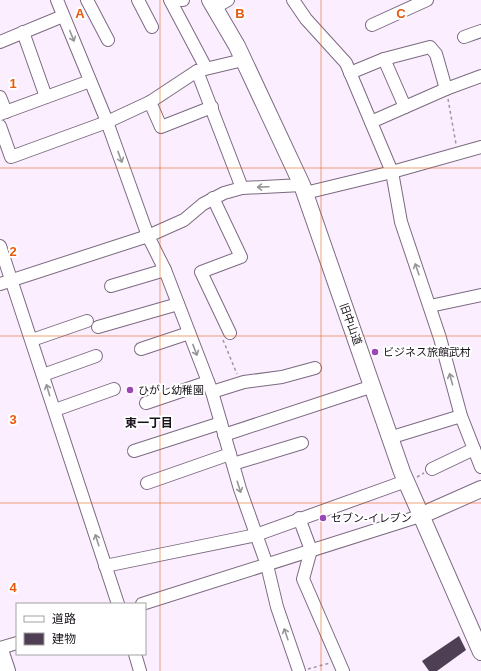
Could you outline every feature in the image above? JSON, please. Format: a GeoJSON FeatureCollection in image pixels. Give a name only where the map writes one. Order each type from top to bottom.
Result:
{"type":"FeatureCollection","features":[{"type":"Feature","properties":{"kind":"highway"},"geometry":{"type":"LineString","coordinates":[[0,653],[6,671]]}},
{"type":"Feature","properties":{"kind":"main road","name":"旧中山道"},"geometry":{"type":"LineString","coordinates":[[212,4],[243,60],[303,189],[389,438],[420,516],[481,652]]}},
{"type":"Feature","properties":{"kind":"main road"},"geometry":{"type":"LineString","coordinates":[[420,516],[481,488]]}},
{"type":"Feature","properties":{"kind":"street"},"geometry":{"type":"LineString","coordinates":[[57,0],[107,122],[148,236],[165,270],[210,387],[231,459],[266,565],[277,607],[304,670]]}},
{"type":"Feature","properties":{"kind":"street"},"geometry":{"type":"LineString","coordinates":[[87,0],[108,40]]}},
{"type":"Feature","properties":{"kind":"street"},"geometry":{"type":"LineString","coordinates":[[138,0],[152,27]]}},
{"type":"Feature","properties":{"kind":"street"},"geometry":{"type":"LineString","coordinates":[[170,0],[202,69],[212,107],[242,188]]}},
{"type":"Feature","properties":{"kind":"street"},"geometry":{"type":"LineString","coordinates":[[174,0],[183,0]]}},
{"type":"Feature","properties":{"kind":"street"},"geometry":{"type":"LineString","coordinates":[[212,4],[228,0]]}},
{"type":"Feature","properties":{"kind":"street"},"geometry":{"type":"LineString","coordinates":[[294,0],[319,34],[346,63],[392,172],[401,222],[440,338],[461,416],[481,467]]}},
{"type":"Feature","properties":{"kind":"street"},"geometry":{"type":"LineString","coordinates":[[372,25],[427,0]]}},
{"type":"Feature","properties":{"kind":"street"},"geometry":{"type":"LineString","coordinates":[[0,42],[63,16]]}},
{"type":"Feature","properties":{"kind":"street"},"geometry":{"type":"LineString","coordinates":[[464,37],[481,31]]}},
{"type":"Feature","properties":{"kind":"street"},"geometry":{"type":"LineString","coordinates":[[23,32],[46,97]]}},
{"type":"Feature","properties":{"kind":"street"},"geometry":{"type":"LineString","coordinates":[[350,73],[384,59],[430,48],[436,54],[446,88]]}},
{"type":"Feature","properties":{"kind":"street"},"geometry":{"type":"LineString","coordinates":[[384,59],[405,110]]}},
{"type":"Feature","properties":{"kind":"street"},"geometry":{"type":"LineString","coordinates":[[0,126],[11,156],[107,122],[150,102],[202,69],[243,60]]}},
{"type":"Feature","properties":{"kind":"street"},"geometry":{"type":"LineString","coordinates":[[371,122],[405,110],[446,88],[481,76]]}},
{"type":"Feature","properties":{"kind":"street"},"geometry":{"type":"LineString","coordinates":[[0,97],[3,113],[90,81]]}},
{"type":"Feature","properties":{"kind":"street"},"geometry":{"type":"LineString","coordinates":[[150,102],[161,126],[212,107]]}},
{"type":"Feature","properties":{"kind":"street"},"geometry":{"type":"LineString","coordinates":[[6,282],[148,236],[184,220],[203,204],[224,193],[242,188],[303,189],[392,172],[481,148]]}},
{"type":"Feature","properties":{"kind":"street"},"geometry":{"type":"LineString","coordinates":[[213,198],[241,257],[201,272],[230,333]]}},
{"type":"Feature","properties":{"kind":"street"},"geometry":{"type":"LineString","coordinates":[[0,246],[6,282],[32,340],[118,603]]}},
{"type":"Feature","properties":{"kind":"street"},"geometry":{"type":"LineString","coordinates":[[111,286],[165,270]]}},
{"type":"Feature","properties":{"kind":"street"},"geometry":{"type":"LineString","coordinates":[[430,306],[481,295]]}},
{"type":"Feature","properties":{"kind":"street"},"geometry":{"type":"LineString","coordinates":[[98,327],[178,304]]}},
{"type":"Feature","properties":{"kind":"street"},"geometry":{"type":"LineString","coordinates":[[32,340],[87,321]]}},
{"type":"Feature","properties":{"kind":"street"},"geometry":{"type":"LineString","coordinates":[[141,349],[189,333]]}},
{"type":"Feature","properties":{"kind":"street"},"geometry":{"type":"LineString","coordinates":[[44,375],[96,356]]}},
{"type":"Feature","properties":{"kind":"street"},"geometry":{"type":"LineString","coordinates":[[146,403],[210,387],[282,377],[315,368]]}},
{"type":"Feature","properties":{"kind":"street"},"geometry":{"type":"LineString","coordinates":[[224,435],[372,386]]}},
{"type":"Feature","properties":{"kind":"street"},"geometry":{"type":"LineString","coordinates":[[54,410],[114,389]]}},
{"type":"Feature","properties":{"kind":"street"},"geometry":{"type":"LineString","coordinates":[[389,438],[461,416]]}},
{"type":"Feature","properties":{"kind":"street"},"geometry":{"type":"LineString","coordinates":[[134,451],[221,423]]}},
{"type":"Feature","properties":{"kind":"street"},"geometry":{"type":"LineString","coordinates":[[147,483],[231,459],[302,443]]}},
{"type":"Feature","properties":{"kind":"street"},"geometry":{"type":"LineString","coordinates":[[432,469],[474,449]]}},
{"type":"Feature","properties":{"kind":"street"},"geometry":{"type":"LineString","coordinates":[[106,566],[256,535],[299,518],[406,482]]}},
{"type":"Feature","properties":{"kind":"street"},"geometry":{"type":"LineString","coordinates":[[145,603],[420,516]]}},
{"type":"Feature","properties":{"kind":"street"},"geometry":{"type":"LineString","coordinates":[[299,518],[311,550],[303,579],[340,666]]}},
{"type":"Feature","properties":{"kind":"street"},"geometry":{"type":"LineString","coordinates":[[0,648],[16,643]]}},
{"type":"Feature","properties":{"kind":"street"},"geometry":{"type":"LineString","coordinates":[[135,655],[140,671]]}},
{"type":"Feature","properties":{"kind":"path"},"geometry":{"type":"LineString","coordinates":[[446,88],[457,154]]}},
{"type":"Feature","properties":{"kind":"path"},"geometry":{"type":"LineString","coordinates":[[230,333],[222,337],[241,383]]}},
{"type":"Feature","properties":{"kind":"path"},"geometry":{"type":"LineString","coordinates":[[406,482],[432,469]]}},
{"type":"Feature","properties":{"kind":"path"},"geometry":{"type":"LineString","coordinates":[[304,670],[340,666]]}},
{"type":"Feature","properties":{"kind":"building"},"geometry":{"type":"Polygon","coordinates":[[[459,636],[466,650],[437,671],[429,671],[422,661],[459,636]]]}},
{"type":"Feature","properties":{"kind":"place","name":"ビジネス旅館武村"},"geometry":{"type":"Point","coordinates":[375,352]}},
{"type":"Feature","properties":{"kind":"place","name":"ひがし幼稚園"},"geometry":{"type":"Point","coordinates":[130,390]}},
{"type":"Feature","properties":{"kind":"place","name":"セブン-イレブン"},"geometry":{"type":"Point","coordinates":[323,518]}},
{"type":"Feature","properties":{"kind":"district","name":"東一丁目"},"geometry":{"type":"Point","coordinates":[149,423]}}]}
